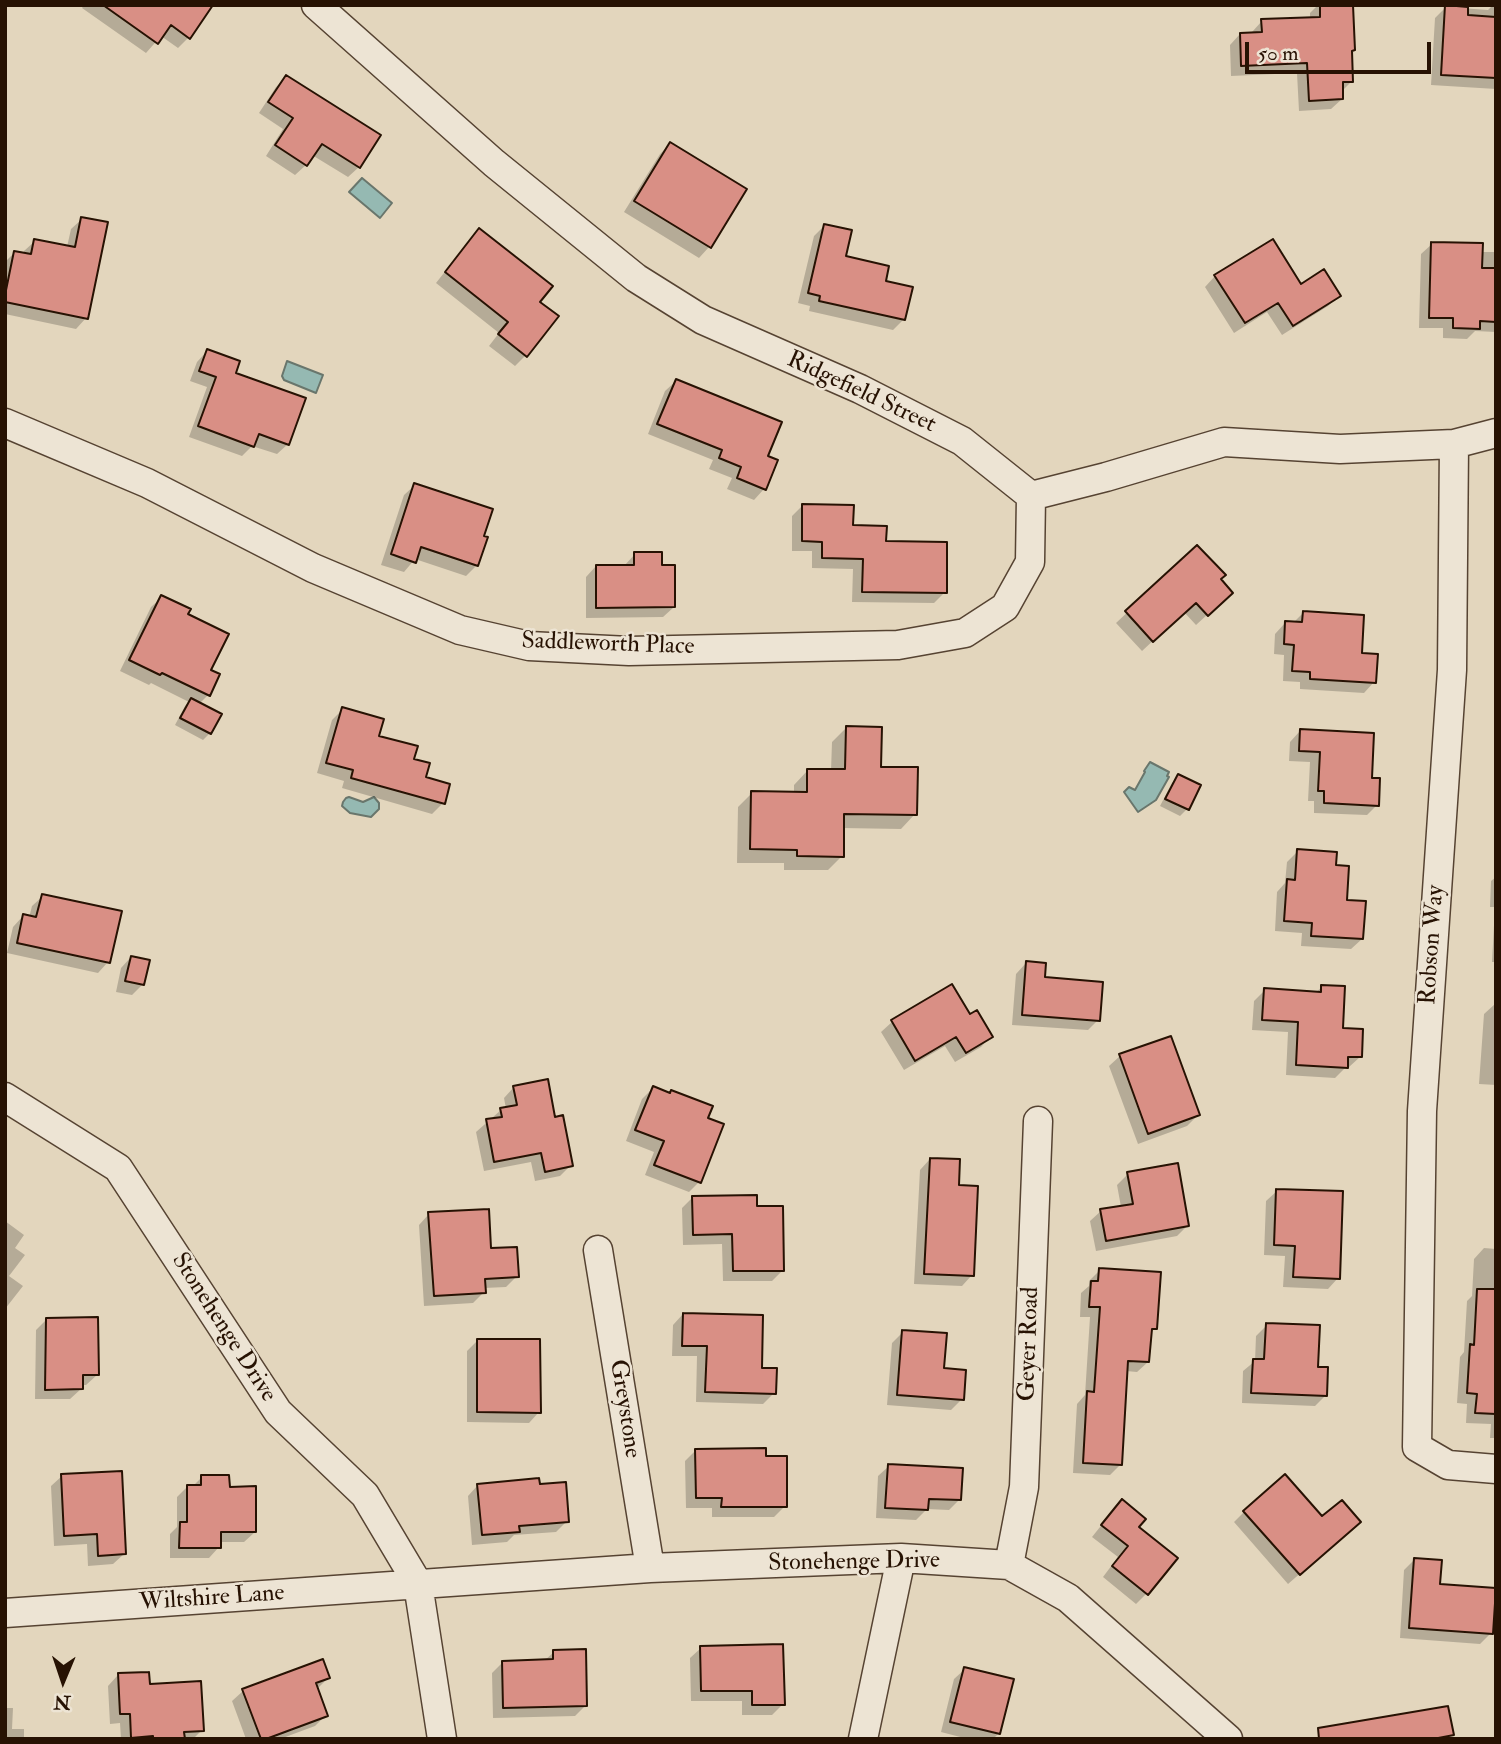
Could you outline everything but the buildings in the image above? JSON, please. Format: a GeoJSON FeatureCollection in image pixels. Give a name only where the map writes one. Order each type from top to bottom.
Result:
{"type":"FeatureCollection","features":[{"type":"Feature","properties":{"kind":"street","name":"Ridgefield Street"},"geometry":{"type":"LineString","coordinates":[[316,5],[494,163],[636,278],[703,320],[860,389],[962,441],[1031,496]]}},
{"type":"Feature","properties":{"kind":"street","name":"Saddleworth Place"},"geometry":{"type":"LineString","coordinates":[[5,423],[147,483],[313,568],[460,630],[529,646],[629,650],[898,645],[965,633],[1005,607],[1030,562],[1031,496]]}},
{"type":"Feature","properties":{"kind":"street"},"geometry":{"type":"LineString","coordinates":[[1031,496],[1224,442],[1340,449],[1454,444],[1496,433]]}},
{"type":"Feature","properties":{"kind":"street","name":"Robson Way"},"geometry":{"type":"LineString","coordinates":[[1454,444],[1452,670],[1422,1111],[1417,1447],[1448,1465],[1496,1469]]}},
{"type":"Feature","properties":{"kind":"street","name":"Stonehenge Drive"},"geometry":{"type":"LineString","coordinates":[[5,1097],[118,1168],[278,1412],[365,1494],[418,1584],[442,1739]]}},
{"type":"Feature","properties":{"kind":"street","name":"Geyer Road"},"geometry":{"type":"LineString","coordinates":[[1009,1565],[1024,1487],[1038,1121]]}},
{"type":"Feature","properties":{"kind":"street","name":"Greystone"},"geometry":{"type":"LineString","coordinates":[[598,1250],[650,1568]]}},
{"type":"Feature","properties":{"kind":"street"},"geometry":{"type":"LineString","coordinates":[[863,1739],[901,1558]]}},
{"type":"Feature","properties":{"kind":"street","name":"Stonehenge Drive"},"geometry":{"type":"LineString","coordinates":[[418,1584],[650,1568],[901,1558],[1009,1565],[1068,1598],[1228,1739]]}},
{"type":"Feature","properties":{"kind":"street","name":"Wiltshire Lane"},"geometry":{"type":"LineString","coordinates":[[5,1613],[418,1584]]}},
{"type":"Feature","properties":{"kind":"water"},"geometry":{"type":"Polygon","coordinates":[[[362,178],[392,203],[380,218],[349,192],[362,178]]]}},
{"type":"Feature","properties":{"kind":"water"},"geometry":{"type":"Polygon","coordinates":[[[287,361],[323,375],[316,393],[284,380],[282,376],[287,361]]]}},
{"type":"Feature","properties":{"kind":"water"},"geometry":{"type":"Polygon","coordinates":[[[1150,762],[1169,772],[1169,777],[1156,800],[1138,812],[1124,792],[1129,787],[1135,790],[1150,762]]]}},
{"type":"Feature","properties":{"kind":"water"},"geometry":{"type":"Polygon","coordinates":[[[349,797],[363,802],[374,797],[379,803],[379,809],[371,817],[350,813],[342,806],[349,797]]]}}]}
